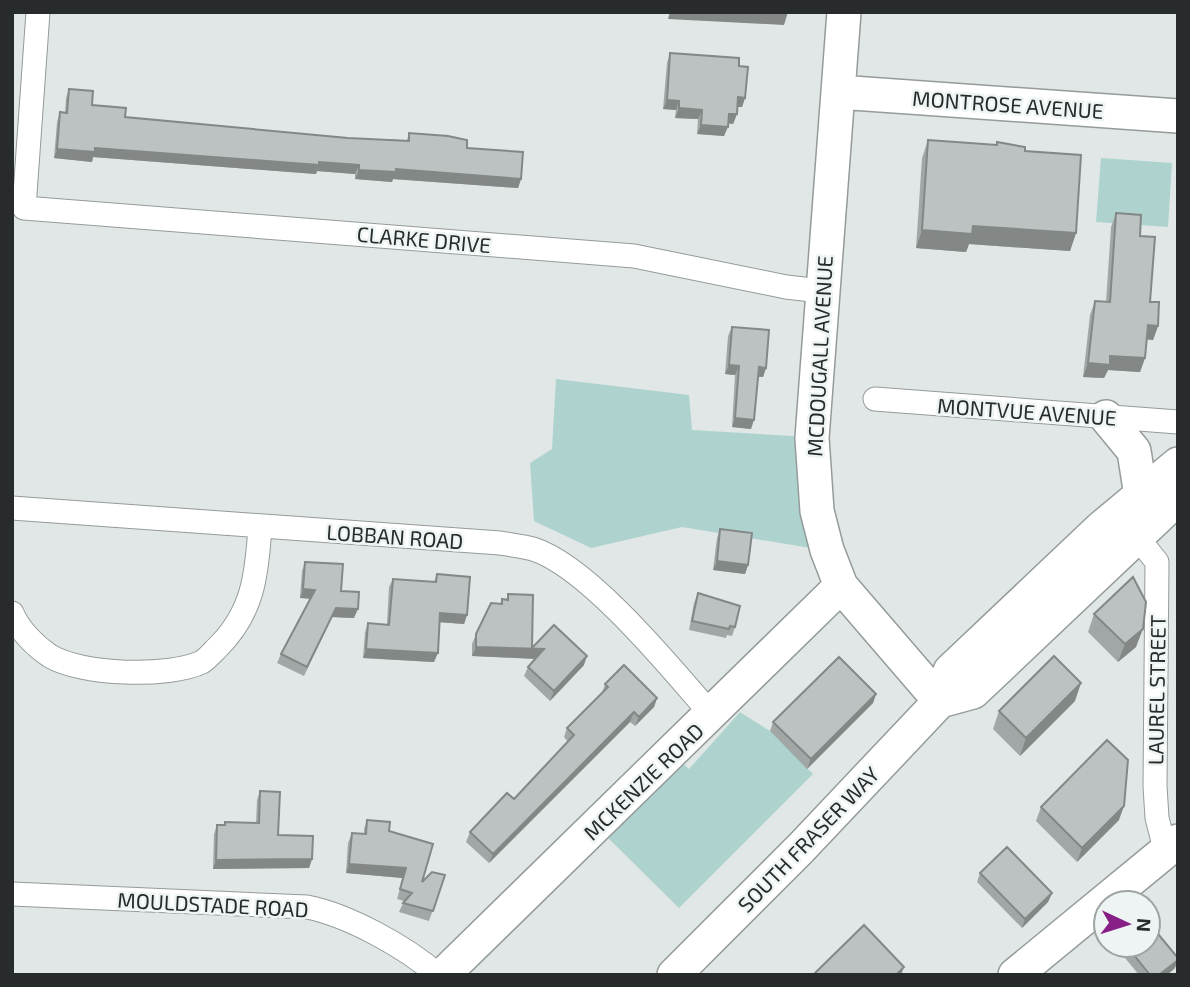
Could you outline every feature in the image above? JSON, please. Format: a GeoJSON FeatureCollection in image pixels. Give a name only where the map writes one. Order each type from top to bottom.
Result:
{"type":"FeatureCollection","features":[{"type":"Feature","properties":{"kind":"street","name":"CLARKE DRIVE"},"geometry":{"type":"LineString","coordinates":[[38,12],[24,208],[634,256],[789,288],[821,291]]}},
{"type":"Feature","properties":{"kind":"street","name":"MCDOUGALL AVENUE"},"geometry":{"type":"LineString","coordinates":[[844,12],[821,291],[812,469],[820,524],[841,586],[940,701]]}},
{"type":"Feature","properties":{"kind":"street","name":"MONTROSE AVENUE"},"geometry":{"type":"LineString","coordinates":[[838,92],[1178,116]]}},
{"type":"Feature","properties":{"kind":"street","name":"MONTVUE AVENUE"},"geometry":{"type":"LineString","coordinates":[[876,399],[1178,422]]}},
{"type":"Feature","properties":{"kind":"street"},"geometry":{"type":"LineString","coordinates":[[1106,417],[1134,451],[1141,496]]}},
{"type":"Feature","properties":{"kind":"street","name":"SOUTH FRASER WAY"},"geometry":{"type":"LineString","coordinates":[[674,975],[802,848],[940,701],[950,671],[1101,527],[1178,464]]}},
{"type":"Feature","properties":{"kind":"street"},"geometry":{"type":"LineString","coordinates":[[940,701],[973,692],[1178,498]]}},
{"type":"Feature","properties":{"kind":"street","name":"LOBBAN ROAD"},"geometry":{"type":"LineString","coordinates":[[12,508],[500,543],[534,549],[579,576],[600,594],[711,714]]}},
{"type":"Feature","properties":{"kind":"street"},"geometry":{"type":"LineString","coordinates":[[12,613],[17,626],[52,657],[91,668],[153,673],[202,662],[234,631],[249,604],[260,526]]}},
{"type":"Feature","properties":{"kind":"street","name":"LAUREL STREET"},"geometry":{"type":"LineString","coordinates":[[1138,537],[1157,562],[1155,786],[1157,818],[1172,845]]}},
{"type":"Feature","properties":{"kind":"street","name":"MCKENZIE ROAD"},"geometry":{"type":"LineString","coordinates":[[441,975],[841,586]]}},
{"type":"Feature","properties":{"kind":"street"},"geometry":{"type":"LineString","coordinates":[[1015,975],[1172,845]]}},
{"type":"Feature","properties":{"kind":"street","name":"MOULDSTADE ROAD"},"geometry":{"type":"LineString","coordinates":[[12,894],[307,907],[328,911],[347,920],[424,962],[441,975]]}},
{"type":"Feature","properties":{"kind":"shaded area"},"geometry":{"type":"Polygon","coordinates":[[[1101,158],[1172,163],[1168,227],[1096,222],[1101,158]]]}},
{"type":"Feature","properties":{"kind":"shaded area"},"geometry":{"type":"Polygon","coordinates":[[[556,379],[689,395],[692,430],[809,437],[823,550],[682,527],[591,548],[534,521],[530,463],[552,449],[556,379]]]}},
{"type":"Feature","properties":{"kind":"shaded area"},"geometry":{"type":"Polygon","coordinates":[[[740,712],[770,731],[813,774],[679,908],[606,836],[680,761],[689,769],[740,712]]]}},
{"type":"Feature","properties":{"kind":"building"},"geometry":{"type":"Polygon","coordinates":[[[670,53],[739,58],[739,66],[748,67],[745,98],[738,97],[737,114],[729,114],[728,127],[701,125],[702,110],[679,108],[679,101],[667,100],[670,53]]]}},
{"type":"Feature","properties":{"kind":"building"},"geometry":{"type":"Polygon","coordinates":[[[69,89],[93,91],[92,105],[126,108],[125,117],[348,138],[409,141],[409,133],[448,136],[467,140],[467,148],[523,152],[521,179],[396,169],[396,172],[359,170],[359,165],[319,162],[319,165],[95,148],[95,152],[57,149],[60,112],[67,113],[69,89]]]}},
{"type":"Feature","properties":{"kind":"building"},"geometry":{"type":"Polygon","coordinates":[[[928,140],[997,145],[997,142],[1025,147],[1025,151],[1081,155],[1076,233],[973,226],[972,234],[922,230],[928,140]]]}},
{"type":"Feature","properties":{"kind":"building"},"geometry":{"type":"Polygon","coordinates":[[[1116,213],[1141,215],[1140,236],[1155,237],[1150,302],[1159,302],[1158,326],[1148,325],[1145,358],[1110,356],[1110,365],[1088,363],[1095,301],[1110,302],[1116,213]]]}},
{"type":"Feature","properties":{"kind":"building"},"geometry":{"type":"Polygon","coordinates":[[[732,327],[769,330],[766,368],[759,367],[754,420],[735,418],[739,366],[729,365],[732,327]]]}},
{"type":"Feature","properties":{"kind":"building"},"geometry":{"type":"Polygon","coordinates":[[[720,529],[752,533],[748,565],[717,561],[720,529]]]}},
{"type":"Feature","properties":{"kind":"building"},"geometry":{"type":"Polygon","coordinates":[[[305,562],[343,564],[341,591],[359,592],[358,609],[336,608],[307,667],[281,654],[315,590],[303,589],[305,562]]]}},
{"type":"Feature","properties":{"kind":"building"},"geometry":{"type":"Polygon","coordinates":[[[437,574],[470,577],[467,615],[440,613],[438,653],[366,649],[368,623],[389,625],[393,579],[436,582],[437,574]]]}},
{"type":"Feature","properties":{"kind":"building"},"geometry":{"type":"Polygon","coordinates":[[[1133,577],[1146,602],[1143,629],[1125,644],[1094,614],[1133,577]]]}},
{"type":"Feature","properties":{"kind":"building"},"geometry":{"type":"Polygon","coordinates":[[[698,593],[740,606],[735,627],[730,626],[729,629],[692,621],[698,593]]]}},
{"type":"Feature","properties":{"kind":"building"},"geometry":{"type":"Polygon","coordinates":[[[508,594],[533,595],[532,648],[554,625],[587,656],[554,691],[528,667],[544,649],[476,647],[476,634],[491,603],[502,604],[502,599],[508,600],[508,594]]]}},
{"type":"Feature","properties":{"kind":"building"},"geometry":{"type":"Polygon","coordinates":[[[1054,656],[1081,683],[1026,738],[999,711],[1054,656]]]}},
{"type":"Feature","properties":{"kind":"building"},"geometry":{"type":"Polygon","coordinates":[[[839,657],[876,694],[811,759],[773,722],[839,657]]]}},
{"type":"Feature","properties":{"kind":"building"},"geometry":{"type":"Polygon","coordinates":[[[624,665],[657,698],[639,717],[634,712],[493,854],[470,832],[507,793],[514,799],[574,735],[567,728],[608,687],[605,684],[624,665]]]}},
{"type":"Feature","properties":{"kind":"building"},"geometry":{"type":"Polygon","coordinates":[[[1107,740],[1128,760],[1124,806],[1082,848],[1041,807],[1107,740]]]}},
{"type":"Feature","properties":{"kind":"building"},"geometry":{"type":"Polygon","coordinates":[[[260,791],[280,792],[278,835],[313,836],[312,859],[216,860],[217,825],[225,825],[225,822],[259,823],[260,791]]]}},
{"type":"Feature","properties":{"kind":"building"},"geometry":{"type":"Polygon","coordinates":[[[367,820],[390,822],[389,831],[433,844],[422,882],[432,872],[445,875],[433,911],[403,903],[412,893],[400,889],[406,868],[349,864],[352,833],[366,834],[367,820]]]}},
{"type":"Feature","properties":{"kind":"building"},"geometry":{"type":"Polygon","coordinates":[[[1007,847],[1052,893],[1025,919],[980,873],[1007,847]]]}},
{"type":"Feature","properties":{"kind":"building"},"geometry":{"type":"Polygon","coordinates":[[[864,925],[904,967],[896,975],[813,975],[864,925]]]}},
{"type":"Feature","properties":{"kind":"building"},"geometry":{"type":"Polygon","coordinates":[[[1162,939],[1178,960],[1159,975],[1150,975],[1137,959],[1162,959],[1162,939]]]}}]}
